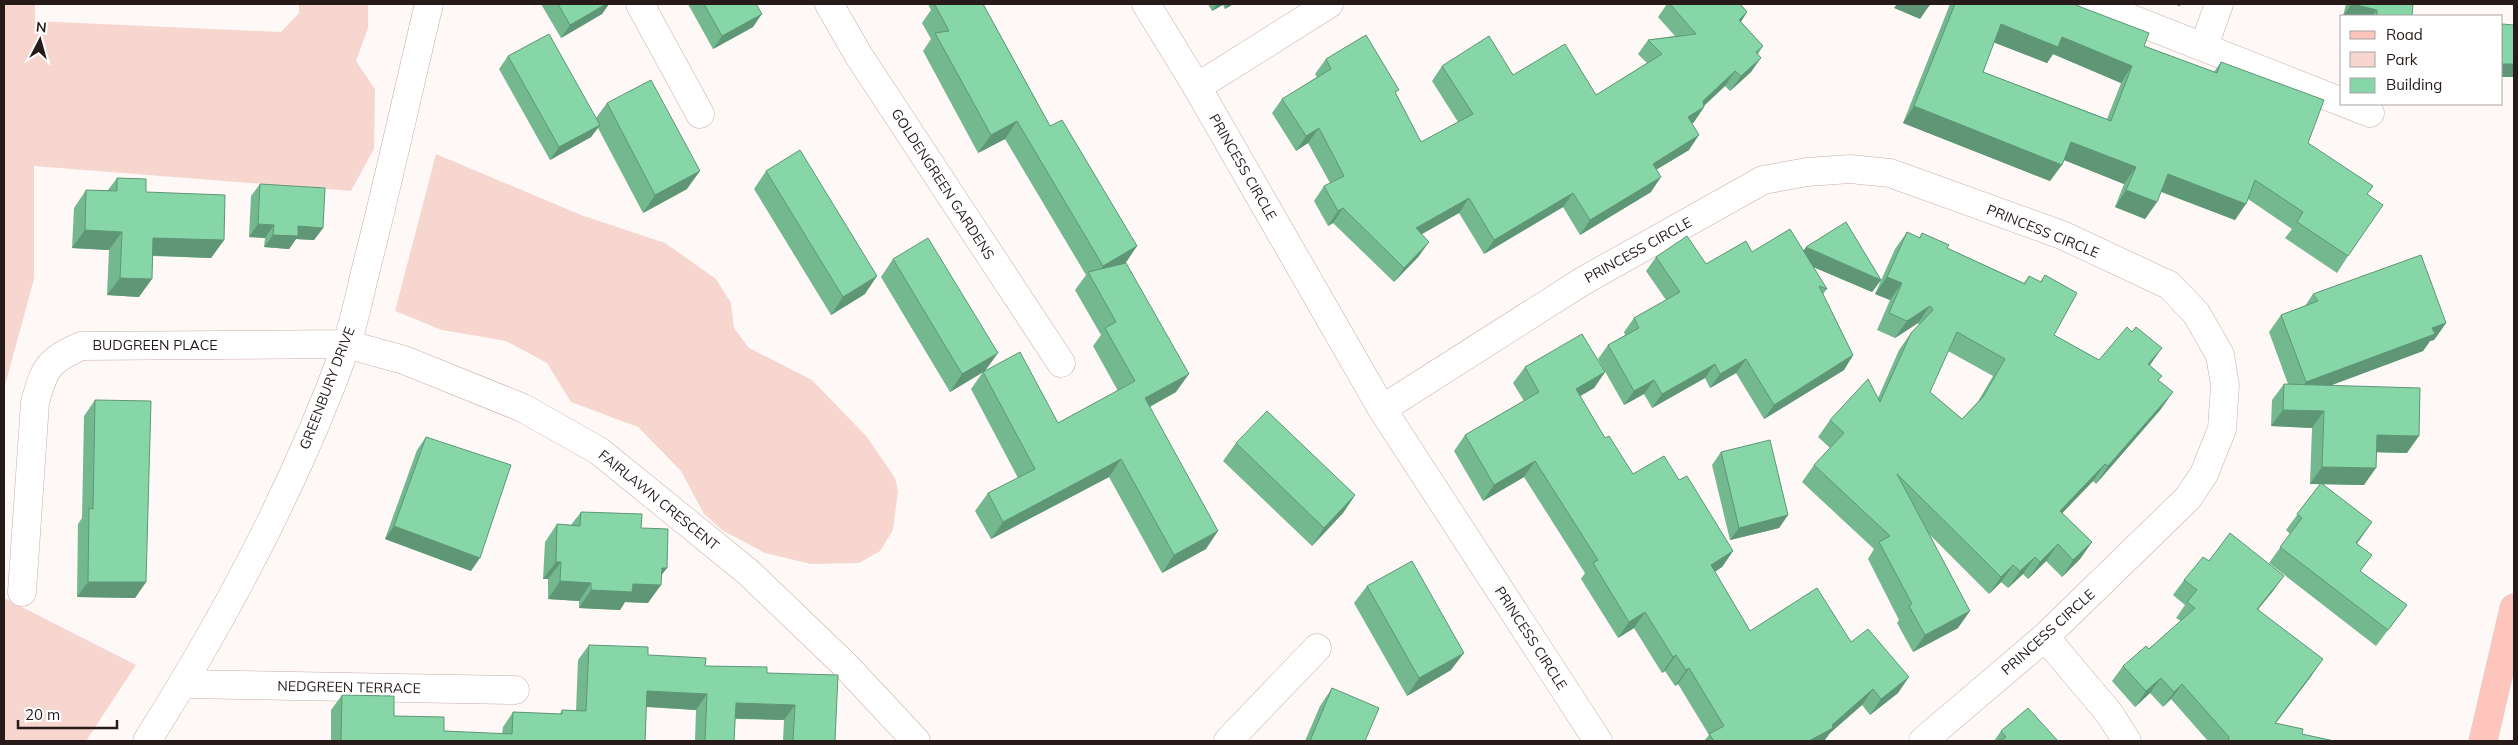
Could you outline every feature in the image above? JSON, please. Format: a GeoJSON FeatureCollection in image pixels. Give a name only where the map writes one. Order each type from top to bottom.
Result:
{"type":"FeatureCollection","features":[{"type":"Feature","properties":{"kind":"main road"},"geometry":{"type":"LineString","coordinates":[[2483,741],[2514,608]]}},
{"type":"Feature","properties":{"kind":"street","name":"GREENBURY DRIVE"},"geometry":{"type":"LineString","coordinates":[[147,741],[183,684],[257,551],[300,459],[346,344],[397,148],[429,4]]}},
{"type":"Feature","properties":{"kind":"street"},"geometry":{"type":"LineString","coordinates":[[640,4],[700,114]]}},
{"type":"Feature","properties":{"kind":"street","name":"GOLDENGREEN GARDENS"},"geometry":{"type":"LineString","coordinates":[[829,4],[870,72],[1061,363]]}},
{"type":"Feature","properties":{"kind":"street","name":"PRINCESS CIRCLE"},"geometry":{"type":"LineString","coordinates":[[1146,4],[1197,87],[1382,409],[1598,741]]}},
{"type":"Feature","properties":{"kind":"street"},"geometry":{"type":"LineString","coordinates":[[1197,87],[1329,4]]}},
{"type":"Feature","properties":{"kind":"street"},"geometry":{"type":"LineString","coordinates":[[2094,4],[2340,101]]}},
{"type":"Feature","properties":{"kind":"street"},"geometry":{"type":"LineString","coordinates":[[2204,46],[2219,4]]}},
{"type":"Feature","properties":{"kind":"street","name":"PRINCESS CIRCLE"},"geometry":{"type":"LineString","coordinates":[[1382,409],[1583,281],[1763,180],[1807,172],[1850,169],[1890,173],[2062,235],[2169,286],[2196,313],[2220,355],[2225,385],[2222,429],[2204,474],[2188,498],[2045,638],[1923,741]]}},
{"type":"Feature","properties":{"kind":"street","name":"BUDGREEN PLACE"},"geometry":{"type":"LineString","coordinates":[[22,592],[35,403],[42,376],[57,357],[80,346],[346,344]]}},
{"type":"Feature","properties":{"kind":"street","name":"FAIRLAWN CRESCENT"},"geometry":{"type":"LineString","coordinates":[[346,344],[404,360],[462,382],[523,408],[598,451],[748,572],[846,666],[916,741]]}},
{"type":"Feature","properties":{"kind":"street"},"geometry":{"type":"LineString","coordinates":[[2045,638],[2109,713],[2127,741]]}},
{"type":"Feature","properties":{"kind":"street"},"geometry":{"type":"LineString","coordinates":[[1228,741],[1317,648]]}},
{"type":"Feature","properties":{"kind":"street","name":"NEDGREEN TERRACE"},"geometry":{"type":"LineString","coordinates":[[183,684],[515,690]]}},
{"type":"Feature","properties":{"kind":"green space"},"geometry":{"type":"Polygon","coordinates":[[[4,4],[35,4],[35,21],[281,32],[299,13],[299,4],[368,4],[368,28],[356,61],[375,89],[374,149],[351,191],[34,166],[34,279],[4,389],[4,4]]]}},
{"type":"Feature","properties":{"kind":"green space"},"geometry":{"type":"Polygon","coordinates":[[[436,154],[581,215],[665,243],[716,279],[731,303],[734,328],[749,348],[812,380],[867,437],[895,478],[898,491],[893,530],[880,551],[859,563],[811,564],[765,553],[722,530],[704,514],[681,471],[638,427],[571,402],[547,363],[506,341],[442,330],[395,311],[436,154]]]}},
{"type":"Feature","properties":{"kind":"green space"},"geometry":{"type":"Polygon","coordinates":[[[4,598],[136,665],[86,741],[4,741],[4,598]]]}},
{"type":"Feature","properties":{"kind":"building"},"geometry":{"type":"Polygon","coordinates":[[[558,4],[606,4],[570,25],[558,4]]]}},
{"type":"Feature","properties":{"kind":"building"},"geometry":{"type":"Polygon","coordinates":[[[704,4],[756,4],[762,14],[722,36],[704,4]]]}},
{"type":"Feature","properties":{"kind":"building"},"geometry":{"type":"Polygon","coordinates":[[[983,4],[1050,126],[1062,120],[1137,246],[1103,266],[1017,121],[991,135],[935,33],[949,31],[935,5],[983,4]]]}},
{"type":"Feature","properties":{"kind":"building"},"geometry":{"type":"Polygon","coordinates":[[[1670,4],[1740,4],[1747,12],[1739,20],[1763,46],[1756,52],[1761,58],[1741,76],[1735,71],[1703,101],[1704,107],[1688,117],[1699,135],[1653,164],[1661,177],[1590,220],[1573,193],[1494,240],[1469,198],[1416,228],[1429,242],[1404,268],[1343,208],[1338,211],[1324,186],[1344,176],[1319,128],[1306,136],[1282,99],[1331,69],[1326,59],[1366,35],[1399,90],[1395,92],[1421,142],[1473,114],[1442,66],[1489,36],[1513,75],[1565,44],[1596,95],[1662,54],[1648,40],[1696,34],[1670,4]]]}},
{"type":"Feature","properties":{"kind":"building"},"geometry":{"type":"Polygon","coordinates":[[[1955,4],[2073,4],[2149,33],[2144,46],[2217,73],[2221,62],[2324,100],[2308,143],[2373,186],[2367,194],[2383,205],[2348,256],[2297,222],[2303,212],[2255,180],[2246,204],[2168,174],[2157,202],[2126,190],[2136,167],[2071,142],[2062,165],[1914,106],[1955,4]],[[2001,24],[1983,72],[2111,121],[2132,66],[2062,37],[2058,47],[2001,24]]]}},
{"type":"Feature","properties":{"kind":"building"},"geometry":{"type":"Polygon","coordinates":[[[2352,4],[2413,4],[2412,15],[2377,15],[2377,10],[2352,4]]]}},
{"type":"Feature","properties":{"kind":"building"},"geometry":{"type":"Polygon","coordinates":[[[2503,24],[2514,25],[2514,64],[2503,64],[2503,24]]]}},
{"type":"Feature","properties":{"kind":"building"},"geometry":{"type":"Polygon","coordinates":[[[549,34],[600,125],[559,147],[508,56],[549,34]]]}},
{"type":"Feature","properties":{"kind":"building"},"geometry":{"type":"Polygon","coordinates":[[[651,80],[700,171],[655,195],[607,103],[651,80]]]}},
{"type":"Feature","properties":{"kind":"building"},"geometry":{"type":"Polygon","coordinates":[[[800,150],[877,276],[843,297],[766,171],[800,150]]]}},
{"type":"Feature","properties":{"kind":"building"},"geometry":{"type":"Polygon","coordinates":[[[117,178],[146,179],[146,192],[225,195],[224,240],[153,238],[152,279],[120,278],[122,232],[85,230],[86,190],[117,191],[117,178]]]}},
{"type":"Feature","properties":{"kind":"building"},"geometry":{"type":"Polygon","coordinates":[[[260,184],[325,188],[323,228],[298,226],[298,236],[273,235],[274,225],[258,224],[260,184]]]}},
{"type":"Feature","properties":{"kind":"building"},"geometry":{"type":"Polygon","coordinates":[[[1846,222],[1881,280],[1806,247],[1846,222]]]}},
{"type":"Feature","properties":{"kind":"building"},"geometry":{"type":"Polygon","coordinates":[[[1790,229],[1827,289],[1819,286],[1853,355],[1774,405],[1746,359],[1720,374],[1715,364],[1662,394],[1654,380],[1634,391],[1608,345],[1639,328],[1634,318],[1680,292],[1656,257],[1687,236],[1706,264],[1746,241],[1752,252],[1790,229]]]}},
{"type":"Feature","properties":{"kind":"building"},"geometry":{"type":"Polygon","coordinates":[[[1907,232],[1920,238],[1922,233],[1949,245],[1947,248],[2025,284],[2029,276],[2041,282],[2045,275],[2077,293],[2054,335],[2099,360],[2127,327],[2132,332],[2136,327],[2162,348],[2148,364],[2162,376],[2158,380],[2173,392],[2108,466],[2105,464],[2060,511],[2092,542],[2073,560],[2058,544],[2040,562],[2035,557],[2020,571],[2013,565],[2001,577],[1897,474],[1970,611],[1925,635],[1909,606],[1912,604],[1879,542],[1890,536],[1814,465],[1844,433],[1830,420],[1868,379],[1880,402],[1911,333],[1933,310],[1930,306],[1907,321],[1889,313],[1902,283],[1887,277],[1907,232]],[[1957,332],[1930,392],[1962,419],[1983,397],[2005,359],[1957,332]]]}},
{"type":"Feature","properties":{"kind":"building"},"geometry":{"type":"Polygon","coordinates":[[[928,238],[998,353],[962,374],[893,259],[928,238]]]}},
{"type":"Feature","properties":{"kind":"building"},"geometry":{"type":"Polygon","coordinates":[[[2421,255],[2446,323],[2432,328],[2435,334],[2306,382],[2281,315],[2318,301],[2313,294],[2421,255]]]}},
{"type":"Feature","properties":{"kind":"building"},"geometry":{"type":"Polygon","coordinates":[[[1126,263],[1189,374],[1145,398],[1218,531],[1174,555],[1121,459],[1003,522],[988,493],[1035,469],[983,372],[1020,352],[1058,423],[1135,381],[1105,328],[1116,322],[1088,272],[1126,263]]]}},
{"type":"Feature","properties":{"kind":"building"},"geometry":{"type":"Polygon","coordinates":[[[1582,334],[1605,372],[1576,389],[1605,438],[1609,436],[1633,474],[1664,456],[1679,480],[1687,476],[1733,551],[1711,565],[1750,631],[1817,588],[1851,642],[1868,629],[1909,677],[1881,699],[1873,689],[1832,725],[1833,728],[1809,741],[1714,741],[1709,734],[1724,726],[1689,668],[1686,670],[1676,655],[1673,657],[1645,612],[1629,622],[1593,563],[1598,560],[1535,461],[1494,485],[1465,435],[1539,392],[1525,367],[1582,334]]]}},
{"type":"Feature","properties":{"kind":"building"},"geometry":{"type":"Polygon","coordinates":[[[2284,384],[2420,388],[2419,436],[2377,435],[2376,468],[2322,467],[2324,411],[2283,410],[2284,384]]]}},
{"type":"Feature","properties":{"kind":"building"},"geometry":{"type":"Polygon","coordinates":[[[95,400],[151,401],[146,582],[88,582],[89,508],[93,509],[95,400]]]}},
{"type":"Feature","properties":{"kind":"building"},"geometry":{"type":"Polygon","coordinates":[[[1267,411],[1355,495],[1324,528],[1236,443],[1267,411]]]}},
{"type":"Feature","properties":{"kind":"building"},"geometry":{"type":"Polygon","coordinates":[[[426,437],[511,465],[480,558],[394,526],[426,437]]]}},
{"type":"Feature","properties":{"kind":"building"},"geometry":{"type":"Polygon","coordinates":[[[1770,440],[1788,515],[1739,528],[1721,452],[1770,440]]]}},
{"type":"Feature","properties":{"kind":"building"},"geometry":{"type":"Polygon","coordinates":[[[2321,483],[2372,522],[2356,543],[2372,555],[2360,571],[2407,605],[2388,630],[2280,547],[2302,518],[2297,514],[2321,483]]]}},
{"type":"Feature","properties":{"kind":"building"},"geometry":{"type":"Polygon","coordinates":[[[581,512],[642,514],[641,528],[668,529],[667,568],[662,568],[661,585],[633,584],[632,592],[591,590],[591,583],[560,581],[561,562],[556,562],[557,524],[580,526],[581,512]]]}},
{"type":"Feature","properties":{"kind":"building"},"geometry":{"type":"Polygon","coordinates":[[[2230,533],[2284,576],[2257,609],[2323,659],[2275,723],[2303,729],[2302,734],[2334,741],[2228,741],[2229,737],[2182,684],[2174,692],[2161,678],[2146,691],[2123,666],[2146,646],[2149,649],[2195,608],[2187,602],[2197,590],[2184,580],[2203,557],[2209,561],[2230,533]]]}},
{"type":"Feature","properties":{"kind":"building"},"geometry":{"type":"Polygon","coordinates":[[[1412,561],[1464,653],[1419,678],[1367,586],[1412,561]]]}},
{"type":"Feature","properties":{"kind":"building"},"geometry":{"type":"Polygon","coordinates":[[[589,645],[648,647],[648,655],[706,658],[705,666],[767,667],[767,673],[838,675],[835,741],[793,741],[795,705],[736,703],[734,741],[705,741],[707,694],[647,691],[645,741],[341,741],[342,695],[394,696],[394,716],[444,717],[444,731],[512,734],[513,712],[562,714],[562,710],[586,711],[589,645]]]}},
{"type":"Feature","properties":{"kind":"building"},"geometry":{"type":"Polygon","coordinates":[[[1332,688],[1379,708],[1365,741],[1310,741],[1332,688]]]}},
{"type":"Feature","properties":{"kind":"building"},"geometry":{"type":"Polygon","coordinates":[[[2028,708],[2058,741],[2001,741],[2006,737],[2001,731],[2028,708]]]}}]}
